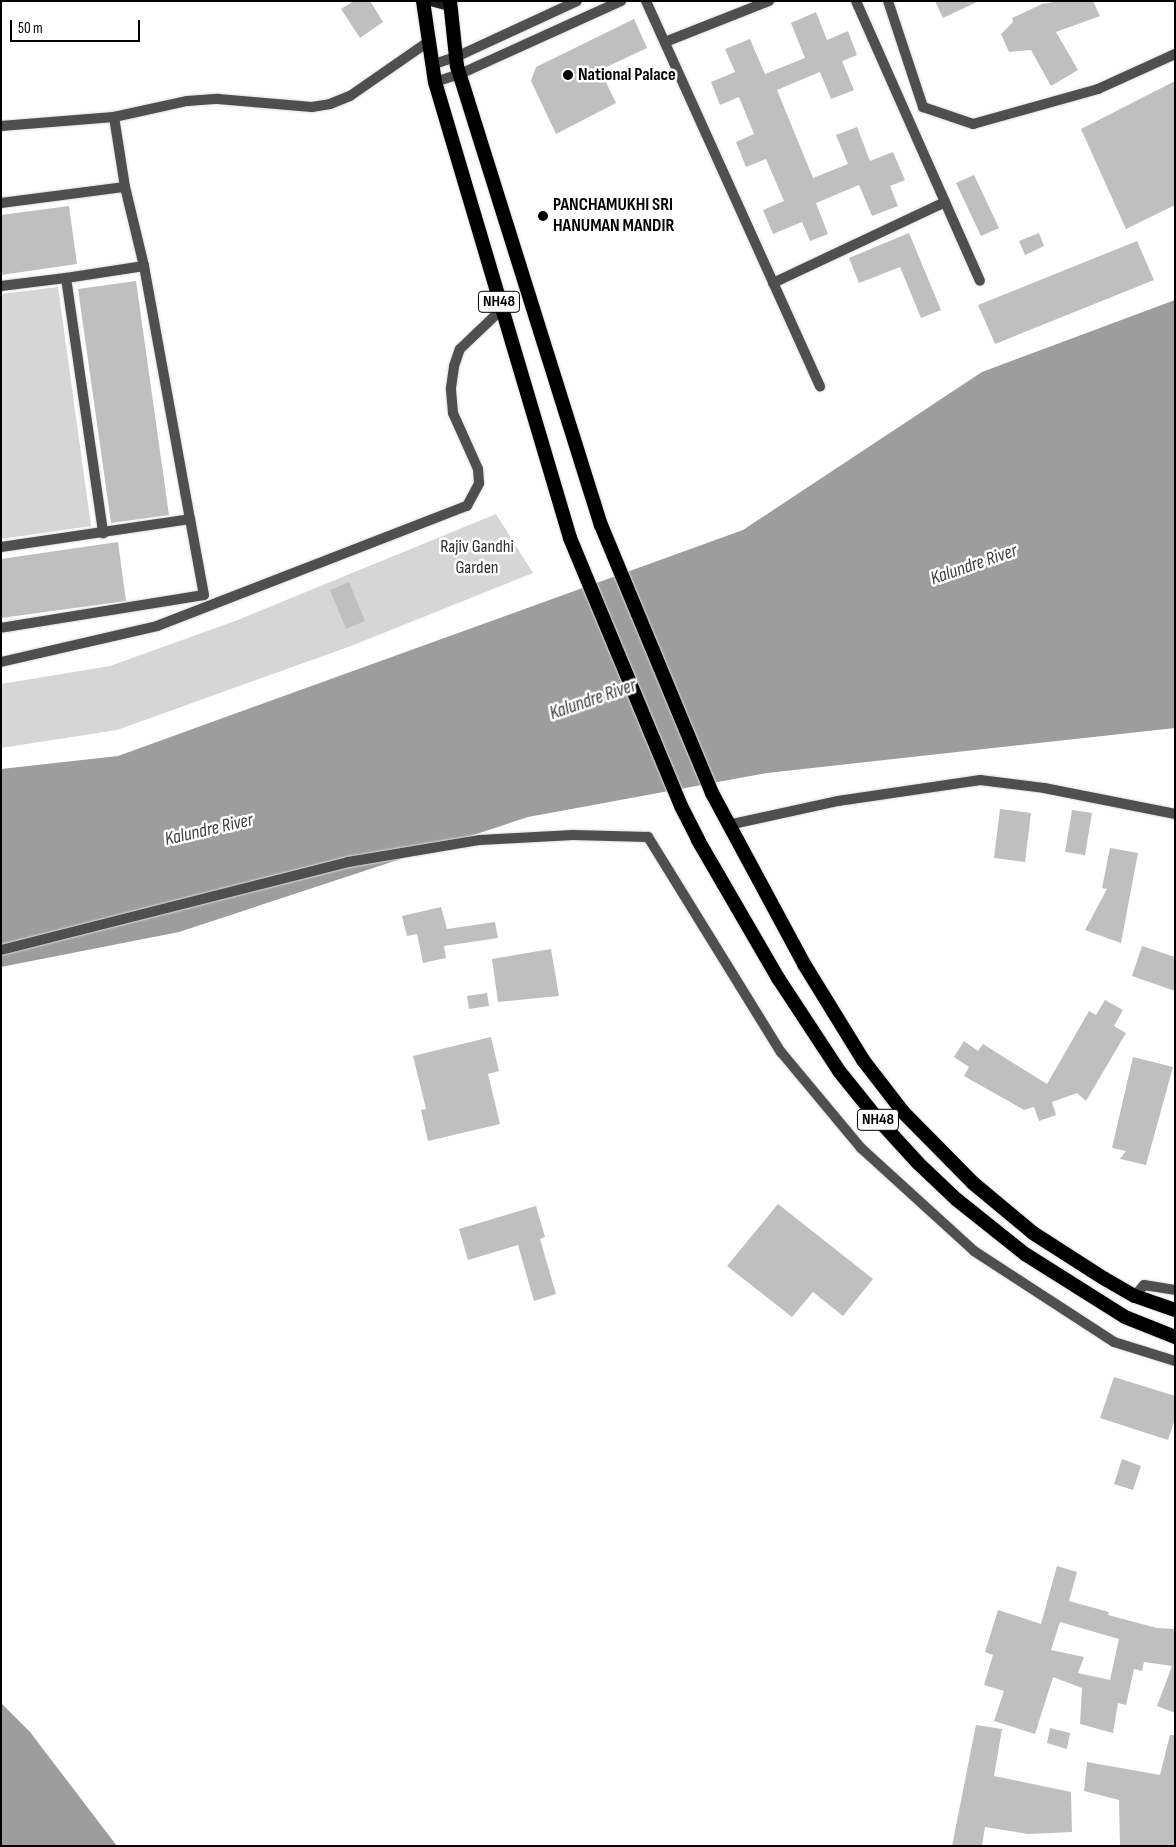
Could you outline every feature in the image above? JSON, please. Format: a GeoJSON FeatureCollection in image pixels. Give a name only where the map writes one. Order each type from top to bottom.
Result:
{"type":"FeatureCollection","features":[{"type":"Feature","properties":{"kind":"highway","name":"NH48"},"geometry":{"type":"LineString","coordinates":[[423,1],[431,65],[501,310],[570,538],[680,806],[778,978],[840,1071],[906,1150],[956,1199],[1025,1254],[1126,1317],[1175,1337]]}},
{"type":"Feature","properties":{"kind":"highway","name":"NH48"},"geometry":{"type":"LineString","coordinates":[[450,3],[456,57],[460,74],[601,525],[712,794],[728,825],[830,1008],[904,1113],[973,1183],[1033,1232],[1135,1296],[1175,1310]]}},
{"type":"Feature","properties":{"kind":"main road"},"geometry":{"type":"LineString","coordinates":[[430,1],[450,3]]}},
{"type":"Feature","properties":{"kind":"street"},"geometry":{"type":"LineString","coordinates":[[431,65],[456,57],[577,1]]}},
{"type":"Feature","properties":{"kind":"street"},"geometry":{"type":"LineString","coordinates":[[436,82],[460,74],[621,1]]}},
{"type":"Feature","properties":{"kind":"street"},"geometry":{"type":"LineString","coordinates":[[646,1],[820,387]]}},
{"type":"Feature","properties":{"kind":"street"},"geometry":{"type":"LineString","coordinates":[[665,42],[768,1]]}},
{"type":"Feature","properties":{"kind":"street"},"geometry":{"type":"LineString","coordinates":[[856,1],[980,281]]}},
{"type":"Feature","properties":{"kind":"street"},"geometry":{"type":"LineString","coordinates":[[888,1],[923,107],[973,124],[1098,89],[1175,54]]}},
{"type":"Feature","properties":{"kind":"street"},"geometry":{"type":"LineString","coordinates":[[1,126],[114,117],[187,101],[218,99],[281,105],[330,104],[350,96],[428,42]]}},
{"type":"Feature","properties":{"kind":"street"},"geometry":{"type":"LineString","coordinates":[[1,628],[204,595],[144,266],[125,187],[114,117]]}},
{"type":"Feature","properties":{"kind":"street"},"geometry":{"type":"LineString","coordinates":[[1,203],[125,187]]}},
{"type":"Feature","properties":{"kind":"street"},"geometry":{"type":"LineString","coordinates":[[773,283],[944,202]]}},
{"type":"Feature","properties":{"kind":"street"},"geometry":{"type":"LineString","coordinates":[[1,286],[144,266]]}},
{"type":"Feature","properties":{"kind":"street"},"geometry":{"type":"LineString","coordinates":[[66,278],[103,533]]}},
{"type":"Feature","properties":{"kind":"street"},"geometry":{"type":"LineString","coordinates":[[1,662],[157,626],[247,594],[467,506],[479,483],[478,469],[453,413],[451,388],[454,366],[460,349],[501,310]]}},
{"type":"Feature","properties":{"kind":"street"},"geometry":{"type":"LineString","coordinates":[[1,547],[103,533],[190,518]]}},
{"type":"Feature","properties":{"kind":"street"},"geometry":{"type":"LineString","coordinates":[[728,825],[838,801],[980,780],[1044,788],[1175,814]]}},
{"type":"Feature","properties":{"kind":"street"},"geometry":{"type":"LineString","coordinates":[[1,950],[348,862],[480,840],[573,835],[648,837],[781,1052],[862,1148],[974,1251],[1114,1342],[1175,1361]]}},
{"type":"Feature","properties":{"kind":"street"},"geometry":{"type":"LineString","coordinates":[[1135,1296],[1144,1285],[1175,1290]]}},
{"type":"Feature","properties":{"kind":"green space"},"geometry":{"type":"Polygon","coordinates":[[[58,287],[91,526],[1,539],[1,294],[58,287]]]}},
{"type":"Feature","properties":{"kind":"green space","name":"Rajiv Gandhi Garden"},"geometry":{"type":"Polygon","coordinates":[[[496,514],[533,573],[351,646],[117,730],[1,748],[1,684],[110,666],[235,621],[496,514]]]}},
{"type":"Feature","properties":{"kind":"water","name":"Kalundre River"},"geometry":{"type":"Polygon","coordinates":[[[1175,300],[1175,728],[767,773],[528,817],[179,932],[1,967],[1,769],[118,756],[743,530],[982,372],[1175,300]]]}},
{"type":"Feature","properties":{"kind":"water"},"geometry":{"type":"Polygon","coordinates":[[[1,1703],[30,1732],[117,1846],[1,1846],[1,1703]]]}},
{"type":"Feature","properties":{"kind":"building"},"geometry":{"type":"Polygon","coordinates":[[[354,1],[370,1],[383,22],[360,38],[341,9],[354,1]]]}},
{"type":"Feature","properties":{"kind":"building"},"geometry":{"type":"Polygon","coordinates":[[[935,1],[979,1],[943,18],[935,1]]]}},
{"type":"Feature","properties":{"kind":"building"},"geometry":{"type":"Polygon","coordinates":[[[1059,1],[1093,1],[1100,16],[1056,32],[1078,70],[1051,86],[1031,50],[1009,52],[1001,34],[1013,22],[1012,18],[1042,4],[1059,1]]]}},
{"type":"Feature","properties":{"kind":"building"},"geometry":{"type":"Polygon","coordinates":[[[816,12],[827,40],[848,31],[857,55],[842,61],[854,90],[831,99],[820,72],[777,90],[813,178],[848,164],[836,135],[857,127],[870,161],[893,152],[905,180],[890,186],[898,206],[872,216],[859,185],[816,203],[828,234],[810,241],[802,222],[773,234],[763,210],[784,201],[766,159],[746,167],[736,142],[754,134],[739,97],[720,105],[711,82],[735,72],[725,49],[750,39],[765,74],[805,58],[791,23],[816,12]]]}},
{"type":"Feature","properties":{"kind":"building","name":"National Palace"},"geometry":{"type":"Polygon","coordinates":[[[634,19],[647,48],[600,70],[616,103],[556,134],[531,81],[536,67],[634,19]]]}},
{"type":"Feature","properties":{"kind":"building"},"geometry":{"type":"Polygon","coordinates":[[[1175,81],[1175,205],[1126,229],[1081,129],[1175,81]]]}},
{"type":"Feature","properties":{"kind":"building"},"geometry":{"type":"Polygon","coordinates":[[[974,175],[999,228],[981,236],[956,183],[974,175]]]}},
{"type":"Feature","properties":{"kind":"building"},"geometry":{"type":"Polygon","coordinates":[[[69,206],[77,264],[1,275],[1,215],[69,206]]]}},
{"type":"Feature","properties":{"kind":"building"},"geometry":{"type":"Polygon","coordinates":[[[909,233],[941,310],[921,318],[900,267],[859,283],[849,258],[909,233]]]}},
{"type":"Feature","properties":{"kind":"building"},"geometry":{"type":"Polygon","coordinates":[[[1039,233],[1044,246],[1025,255],[1019,241],[1039,233]]]}},
{"type":"Feature","properties":{"kind":"building"},"geometry":{"type":"Polygon","coordinates":[[[1137,241],[1154,280],[995,344],[978,305],[1137,241]]]}},
{"type":"Feature","properties":{"kind":"building"},"geometry":{"type":"Polygon","coordinates":[[[136,281],[169,515],[111,523],[78,289],[136,281]]]}},
{"type":"Feature","properties":{"kind":"building"},"geometry":{"type":"Polygon","coordinates":[[[118,542],[126,601],[1,618],[1,559],[118,542]]]}},
{"type":"Feature","properties":{"kind":"building"},"geometry":{"type":"Polygon","coordinates":[[[349,582],[365,621],[346,629],[330,590],[349,582]]]}},
{"type":"Feature","properties":{"kind":"building"},"geometry":{"type":"Polygon","coordinates":[[[1000,809],[1031,813],[1025,862],[994,858],[1000,809]]]}},
{"type":"Feature","properties":{"kind":"building"},"geometry":{"type":"Polygon","coordinates":[[[1072,810],[1092,813],[1085,855],[1065,852],[1072,810]]]}},
{"type":"Feature","properties":{"kind":"building"},"geometry":{"type":"Polygon","coordinates":[[[1110,848],[1138,853],[1121,943],[1085,930],[1107,889],[1102,888],[1110,848]]]}},
{"type":"Feature","properties":{"kind":"building"},"geometry":{"type":"Polygon","coordinates":[[[441,907],[447,929],[495,922],[498,938],[444,946],[446,958],[423,963],[417,934],[407,936],[402,916],[441,907]]]}},
{"type":"Feature","properties":{"kind":"building"},"geometry":{"type":"Polygon","coordinates":[[[1142,946],[1175,957],[1175,991],[1132,976],[1142,946]]]}},
{"type":"Feature","properties":{"kind":"building"},"geometry":{"type":"Polygon","coordinates":[[[551,949],[559,996],[498,1002],[492,959],[551,949]]]}},
{"type":"Feature","properties":{"kind":"building"},"geometry":{"type":"Polygon","coordinates":[[[487,993],[489,1006],[469,1009],[467,996],[487,993]]]}},
{"type":"Feature","properties":{"kind":"building"},"geometry":{"type":"Polygon","coordinates":[[[1105,1000],[1123,1010],[1114,1026],[1126,1033],[1086,1101],[1077,1093],[1052,1102],[1056,1115],[1039,1121],[1034,1107],[1024,1110],[964,1076],[969,1067],[954,1057],[964,1041],[978,1051],[983,1044],[1047,1084],[1089,1011],[1096,1015],[1105,1000]]]}},
{"type":"Feature","properties":{"kind":"building"},"geometry":{"type":"Polygon","coordinates":[[[491,1037],[499,1071],[488,1074],[500,1124],[428,1141],[421,1110],[426,1109],[413,1056],[491,1037]]]}},
{"type":"Feature","properties":{"kind":"building"},"geometry":{"type":"Polygon","coordinates":[[[1133,1057],[1173,1067],[1146,1165],[1120,1159],[1126,1151],[1112,1148],[1133,1057]]]}},
{"type":"Feature","properties":{"kind":"building"},"geometry":{"type":"Polygon","coordinates":[[[778,1204],[873,1279],[843,1316],[813,1292],[792,1317],[727,1266],[778,1204]]]}},
{"type":"Feature","properties":{"kind":"building"},"geometry":{"type":"Polygon","coordinates":[[[536,1206],[545,1237],[540,1239],[556,1294],[534,1301],[518,1245],[468,1260],[459,1229],[536,1206]]]}},
{"type":"Feature","properties":{"kind":"building"},"geometry":{"type":"Polygon","coordinates":[[[1114,1377],[1175,1396],[1175,1419],[1168,1440],[1100,1418],[1114,1377]]]}},
{"type":"Feature","properties":{"kind":"building"},"geometry":{"type":"Polygon","coordinates":[[[1122,1459],[1141,1466],[1133,1490],[1114,1484],[1122,1459]]]}},
{"type":"Feature","properties":{"kind":"building"},"geometry":{"type":"Polygon","coordinates":[[[1057,1566],[1077,1572],[1069,1601],[1109,1612],[1108,1615],[1157,1628],[1175,1629],[1175,1713],[1157,1706],[1172,1666],[1144,1662],[1142,1671],[1134,1669],[1126,1705],[1118,1703],[1113,1733],[1080,1724],[1082,1688],[1053,1677],[1035,1734],[994,1721],[1004,1691],[984,1685],[993,1655],[985,1652],[998,1610],[1041,1624],[1057,1566]],[[1060,1622],[1051,1650],[1084,1657],[1078,1673],[1110,1680],[1119,1639],[1060,1622]]]}},
{"type":"Feature","properties":{"kind":"building"},"geometry":{"type":"Polygon","coordinates":[[[976,1725],[1002,1729],[994,1776],[1071,1792],[1072,1832],[1028,1834],[985,1827],[982,1846],[952,1846],[976,1725]]]}},
{"type":"Feature","properties":{"kind":"building"},"geometry":{"type":"Polygon","coordinates":[[[1050,1728],[1070,1733],[1067,1749],[1047,1743],[1050,1728]]]}},
{"type":"Feature","properties":{"kind":"building"},"geometry":{"type":"Polygon","coordinates":[[[1170,1735],[1175,1735],[1175,1846],[1120,1846],[1119,1800],[1084,1791],[1087,1762],[1160,1775],[1170,1735]]]}},
{"type":"Feature","properties":{"kind":"place","name":"National Palace"},"geometry":{"type":"Point","coordinates":[568,75]}},
{"type":"Feature","properties":{"kind":"place","name":"PANCHAMUKHI SRI HANUMAN MANDIR"},"geometry":{"type":"Point","coordinates":[543,216]}}]}
